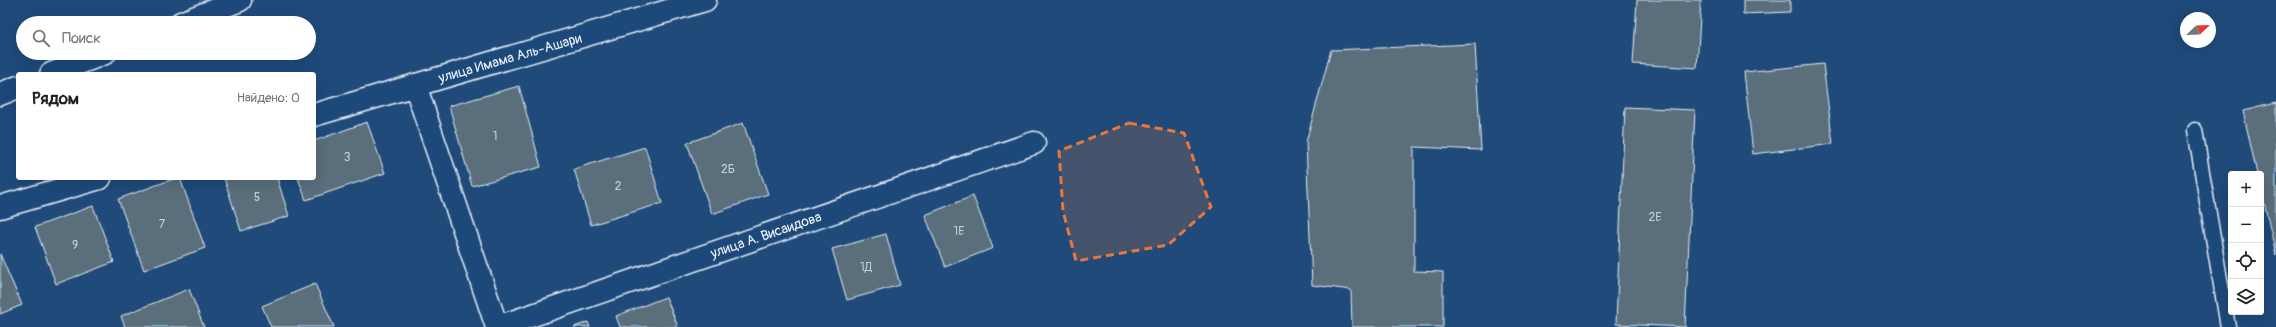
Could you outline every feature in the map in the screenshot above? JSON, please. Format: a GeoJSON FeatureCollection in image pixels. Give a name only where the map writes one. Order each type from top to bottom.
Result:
{"type":"FeatureCollection","features":[{"type":"Feature","properties":{"kind":"street"},"geometry":{"type":"LineString","coordinates":[[200,16],[240,0]]}},
{"type":"Feature","properties":{"kind":"street","name":"улица Имама Аль-Ашари"},"geometry":{"type":"LineString","coordinates":[[316,114],[705,0]]}},
{"type":"Feature","properties":{"kind":"street"},"geometry":{"type":"LineString","coordinates":[[56,72],[87,60]]}},
{"type":"Feature","properties":{"kind":"street"},"geometry":{"type":"LineString","coordinates":[[415,85],[498,327]]}},
{"type":"Feature","properties":{"kind":"street"},"geometry":{"type":"LineString","coordinates":[[0,94],[16,88]]}},
{"type":"Feature","properties":{"kind":"street","name":"улица А. Висаидова"},"geometry":{"type":"LineString","coordinates":[[498,327],[1034,143]]}},
{"type":"Feature","properties":{"kind":"street"},"geometry":{"type":"LineString","coordinates":[[0,207],[93,180]]}},
{"type":"Feature","properties":{"kind":"lane"},"geometry":{"type":"LineString","coordinates":[[2194,130],[2228,327]]}},
{"type":"Feature","properties":{"kind":"highlighted area"},"geometry":{"type":"Polygon","coordinates":[[[1129,123],[1184,133],[1211,207],[1168,245],[1076,261],[1063,211],[1059,151],[1129,123]]]}},
{"type":"Feature","properties":{"kind":"building"},"geometry":{"type":"Polygon","coordinates":[[[1637,0],[1701,0],[1697,68],[1633,64],[1637,0]]]}},
{"type":"Feature","properties":{"kind":"building"},"geometry":{"type":"Polygon","coordinates":[[[1743,0],[1790,0],[1790,12],[1743,14],[1743,0]]]}},
{"type":"Feature","properties":{"kind":"building"},"geometry":{"type":"Polygon","coordinates":[[[1475,44],[1481,150],[1414,147],[1414,271],[1443,272],[1443,327],[1352,327],[1351,290],[1312,285],[1306,142],[1331,50],[1475,44]]]}},
{"type":"Feature","properties":{"kind":"building"},"geometry":{"type":"Polygon","coordinates":[[[1823,64],[1833,144],[1753,154],[1744,72],[1823,64]]]}},
{"type":"Feature","properties":{"kind":"building"},"geometry":{"type":"Polygon","coordinates":[[[519,86],[541,167],[472,186],[449,106],[519,86]]]}},
{"type":"Feature","properties":{"kind":"building"},"geometry":{"type":"Polygon","coordinates":[[[2276,103],[2276,255],[2264,202],[2264,171],[2256,171],[2243,111],[2276,103]]]}},
{"type":"Feature","properties":{"kind":"building"},"geometry":{"type":"Polygon","coordinates":[[[1625,107],[1695,110],[1685,327],[1616,324],[1625,107]]]}},
{"type":"Feature","properties":{"kind":"building"},"geometry":{"type":"Polygon","coordinates":[[[367,122],[385,173],[306,200],[299,180],[316,180],[316,140],[367,122]]]}},
{"type":"Feature","properties":{"kind":"building"},"geometry":{"type":"Polygon","coordinates":[[[743,123],[768,194],[712,214],[687,143],[743,123]]]}},
{"type":"Feature","properties":{"kind":"building"},"geometry":{"type":"Polygon","coordinates":[[[645,147],[662,203],[591,225],[574,169],[645,147]]]}},
{"type":"Feature","properties":{"kind":"building"},"geometry":{"type":"Polygon","coordinates":[[[170,180],[181,180],[205,248],[144,270],[118,199],[170,180]]]}},
{"type":"Feature","properties":{"kind":"building"},"geometry":{"type":"Polygon","coordinates":[[[225,180],[278,180],[289,216],[241,231],[225,180]]]}},
{"type":"Feature","properties":{"kind":"building"},"geometry":{"type":"Polygon","coordinates":[[[973,196],[993,248],[945,267],[925,215],[973,196]]]}},
{"type":"Feature","properties":{"kind":"building"},"geometry":{"type":"Polygon","coordinates":[[[93,206],[114,262],[56,284],[35,227],[93,206]]]}},
{"type":"Feature","properties":{"kind":"building"},"geometry":{"type":"Polygon","coordinates":[[[886,234],[900,285],[847,300],[832,249],[886,234]]]}},
{"type":"Feature","properties":{"kind":"building"},"geometry":{"type":"Polygon","coordinates":[[[0,254],[22,305],[0,314],[0,254]]]}},
{"type":"Feature","properties":{"kind":"building"},"geometry":{"type":"Polygon","coordinates":[[[315,284],[334,327],[271,327],[262,306],[315,284]]]}},
{"type":"Feature","properties":{"kind":"building"},"geometry":{"type":"Polygon","coordinates":[[[189,289],[204,327],[125,327],[121,316],[189,289]]]}},
{"type":"Feature","properties":{"kind":"building"},"geometry":{"type":"Polygon","coordinates":[[[666,297],[678,327],[620,327],[616,316],[666,297]]]}},
{"type":"Feature","properties":{"kind":"building"},"geometry":{"type":"Polygon","coordinates":[[[588,322],[590,327],[574,327],[588,322]]]}}]}
